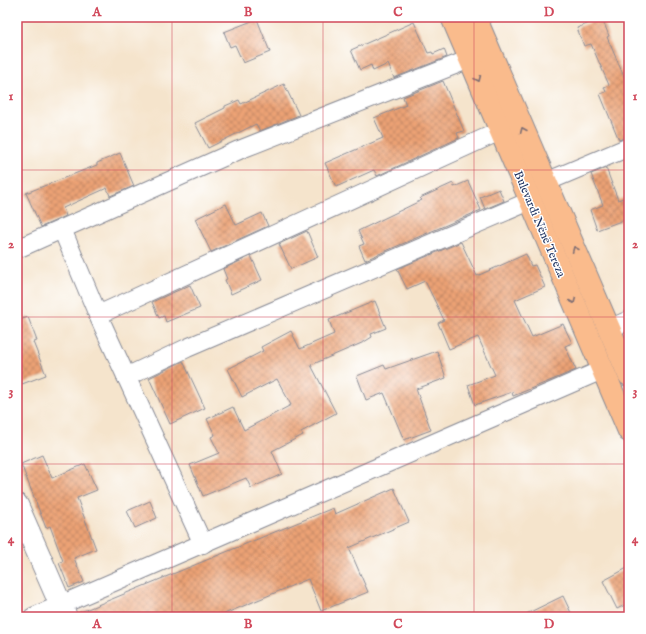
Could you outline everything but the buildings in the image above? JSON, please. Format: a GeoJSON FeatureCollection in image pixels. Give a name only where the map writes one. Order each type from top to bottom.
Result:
{"type":"FeatureCollection","features":[{"type":"Feature","properties":{"kind":"main road","name":"Bulevardi Nënë Tereza"},"geometry":{"type":"LineString","coordinates":[[452,17],[629,431]]}},
{"type":"Feature","properties":{"kind":"main road","name":"Bulevardi Nënë Tereza"},"geometry":{"type":"LineString","coordinates":[[475,17],[629,375]]}},
{"type":"Feature","properties":{"kind":"street"},"geometry":{"type":"LineString","coordinates":[[17,249],[240,150],[470,59]]}},
{"type":"Feature","properties":{"kind":"street"},"geometry":{"type":"LineString","coordinates":[[98,314],[500,131]]}},
{"type":"Feature","properties":{"kind":"street"},"geometry":{"type":"LineString","coordinates":[[546,182],[629,147]]}},
{"type":"Feature","properties":{"kind":"street"},"geometry":{"type":"LineString","coordinates":[[126,377],[187,348],[530,201]]}},
{"type":"Feature","properties":{"kind":"street"},"geometry":{"type":"LineString","coordinates":[[62,229],[126,377],[203,544]]}},
{"type":"Feature","properties":{"kind":"street"},"geometry":{"type":"LineString","coordinates":[[609,329],[629,320]]}},
{"type":"Feature","properties":{"kind":"street"},"geometry":{"type":"LineString","coordinates":[[33,617],[63,611],[203,544],[602,370]]}},
{"type":"Feature","properties":{"kind":"street"},"geometry":{"type":"LineString","coordinates":[[17,505],[63,611]]}}]}
